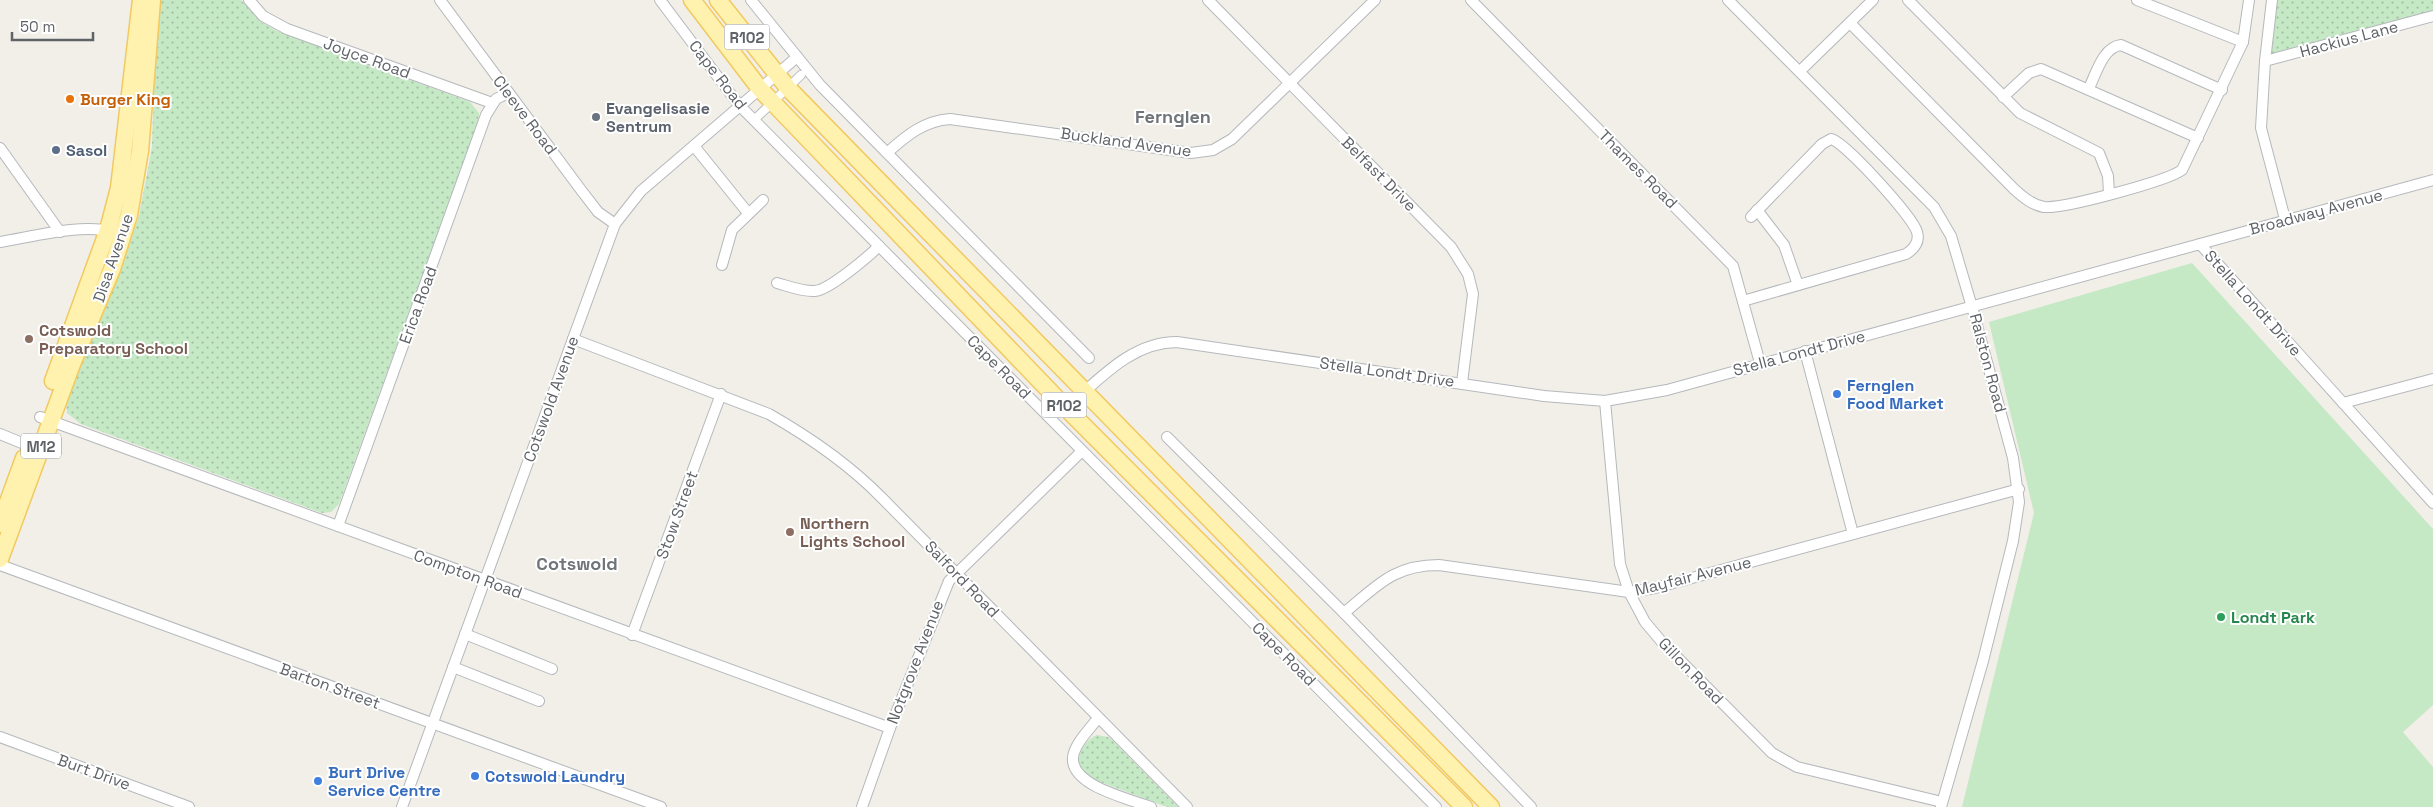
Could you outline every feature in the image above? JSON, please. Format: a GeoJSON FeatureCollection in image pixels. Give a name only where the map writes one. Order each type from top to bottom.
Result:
{"type":"FeatureCollection","features":[{"type":"Feature","properties":{"kind":"main road","name":"Disa Avenue"},"geometry":{"type":"LineString","coordinates":[[116,233],[119,188],[141,0]]}},
{"type":"Feature","properties":{"kind":"main road","name":"Disa Avenue"},"geometry":{"type":"LineString","coordinates":[[0,524],[46,418],[137,176],[152,0]]}},
{"type":"Feature","properties":{"kind":"main road","name":"Cape Road"},"geometry":{"type":"LineString","coordinates":[[692,0],[760,89],[1066,408],[1464,807]]}},
{"type":"Feature","properties":{"kind":"main road","name":"R102"},"geometry":{"type":"LineString","coordinates":[[718,0],[788,88],[1491,807]]}},
{"type":"Feature","properties":{"kind":"main road","name":"Disa Avenue"},"geometry":{"type":"LineString","coordinates":[[0,559],[34,447]]}},
{"type":"Feature","properties":{"kind":"main road"},"geometry":{"type":"LineString","coordinates":[[1452,795],[1466,781]]}},
{"type":"Feature","properties":{"kind":"street","name":"Joyce Road"},"geometry":{"type":"LineString","coordinates":[[249,0],[263,16],[287,29],[492,104]]}},
{"type":"Feature","properties":{"kind":"street","name":"Cleeve Road"},"geometry":{"type":"LineString","coordinates":[[440,0],[593,206],[615,224]]}},
{"type":"Feature","properties":{"kind":"street","name":"Cape Road"},"geometry":{"type":"LineString","coordinates":[[660,0],[739,105],[1436,807]]}},
{"type":"Feature","properties":{"kind":"street"},"geometry":{"type":"LineString","coordinates":[[750,0],[820,84],[1089,358]]}},
{"type":"Feature","properties":{"kind":"street","name":"Belfast Drive"},"geometry":{"type":"LineString","coordinates":[[1208,0],[1451,247],[1464,264],[1472,294],[1462,383]]}},
{"type":"Feature","properties":{"kind":"street","name":"Buckland Avenue"},"geometry":{"type":"LineString","coordinates":[[888,152],[908,135],[924,125],[950,119],[1202,152],[1222,146],[1232,139],[1375,0]]}},
{"type":"Feature","properties":{"kind":"street","name":"Thames Road"},"geometry":{"type":"LineString","coordinates":[[1470,0],[1733,266],[1760,363]]}},
{"type":"Feature","properties":{"kind":"street","name":"Ralston Road"},"geometry":{"type":"LineString","coordinates":[[1730,0],[1934,207],[1951,236],[2013,458],[2019,489],[2019,513],[1983,661],[1942,805]]}},
{"type":"Feature","properties":{"kind":"street"},"geometry":{"type":"LineString","coordinates":[[1800,71],[1872,0]]}},
{"type":"Feature","properties":{"kind":"street"},"geometry":{"type":"LineString","coordinates":[[1908,0],[2026,117],[2099,154],[2108,176],[2109,193]]}},
{"type":"Feature","properties":{"kind":"street"},"geometry":{"type":"LineString","coordinates":[[2137,0],[2243,42]]}},
{"type":"Feature","properties":{"kind":"street"},"geometry":{"type":"LineString","coordinates":[[1850,23],[2014,189],[2032,203],[2056,207],[2178,173],[2185,166],[2243,42],[2248,0]]}},
{"type":"Feature","properties":{"kind":"street"},"geometry":{"type":"LineString","coordinates":[[2272,0],[2265,61],[2261,128],[2285,219]]}},
{"type":"Feature","properties":{"kind":"street","name":"Hackius Lane"},"geometry":{"type":"LineString","coordinates":[[2265,61],[2433,16]]}},
{"type":"Feature","properties":{"kind":"street"},"geometry":{"type":"LineString","coordinates":[[2089,88],[2106,54],[2116,46],[2121,45],[2222,90]]}},
{"type":"Feature","properties":{"kind":"street","name":"Cotswold Avenue"},"geometry":{"type":"LineString","coordinates":[[402,807],[615,224],[640,191],[797,57]]}},
{"type":"Feature","properties":{"kind":"street"},"geometry":{"type":"LineString","coordinates":[[2004,96],[2036,69],[2050,71],[2198,138]]}},
{"type":"Feature","properties":{"kind":"street"},"geometry":{"type":"LineString","coordinates":[[754,120],[801,75]]}},
{"type":"Feature","properties":{"kind":"street"},"geometry":{"type":"LineString","coordinates":[[492,104],[496,99],[508,93]]}},
{"type":"Feature","properties":{"kind":"street","name":"Erica Road"},"geometry":{"type":"LineString","coordinates":[[338,526],[492,104]]}},
{"type":"Feature","properties":{"kind":"street"},"geometry":{"type":"LineString","coordinates":[[1743,301],[1906,254],[1911,251],[1918,240],[1914,225],[1905,211],[1845,148],[1830,139],[1822,144],[1754,213],[1784,245],[1798,285]]}},
{"type":"Feature","properties":{"kind":"street"},"geometry":{"type":"LineString","coordinates":[[694,146],[748,213]]}},
{"type":"Feature","properties":{"kind":"street"},"geometry":{"type":"LineString","coordinates":[[0,148],[60,232]]}},
{"type":"Feature","properties":{"kind":"street","name":"Broadway Avenue"},"geometry":{"type":"LineString","coordinates":[[2200,244],[2285,219],[2433,180]]}},
{"type":"Feature","properties":{"kind":"street"},"geometry":{"type":"LineString","coordinates":[[722,265],[730,234],[748,213],[764,200]]}},
{"type":"Feature","properties":{"kind":"street"},"geometry":{"type":"LineString","coordinates":[[0,242],[60,232],[116,233]]}},
{"type":"Feature","properties":{"kind":"street","name":"Stella Londt Drive"},"geometry":{"type":"LineString","coordinates":[[1066,408],[1127,358],[1151,345],[1166,342],[1189,343],[1544,396],[1605,401],[1667,390],[2200,244],[2433,503]]}},
{"type":"Feature","properties":{"kind":"street"},"geometry":{"type":"LineString","coordinates":[[777,283],[805,290],[820,290],[856,268],[879,246]]}},
{"type":"Feature","properties":{"kind":"street","name":"Salford Road"},"geometry":{"type":"LineString","coordinates":[[573,339],[721,394],[769,414],[799,431],[839,459],[869,484],[1187,807]]}},
{"type":"Feature","properties":{"kind":"street"},"geometry":{"type":"LineString","coordinates":[[1805,351],[1853,534]]}},
{"type":"Feature","properties":{"kind":"street"},"geometry":{"type":"LineString","coordinates":[[2343,403],[2433,379]]}},
{"type":"Feature","properties":{"kind":"street","name":"Stow Street"},"geometry":{"type":"LineString","coordinates":[[632,635],[721,394]]}},
{"type":"Feature","properties":{"kind":"street","name":"Gillon Road"},"geometry":{"type":"LineString","coordinates":[[1605,401],[1617,548],[1628,592],[1645,622],[1661,641],[1772,753],[1798,767],[1942,805]]}},
{"type":"Feature","properties":{"kind":"street","name":"Compton Road"},"geometry":{"type":"LineString","coordinates":[[46,418],[632,635],[890,728]]}},
{"type":"Feature","properties":{"kind":"street"},"geometry":{"type":"LineString","coordinates":[[0,434],[34,447]]}},
{"type":"Feature","properties":{"kind":"street"},"geometry":{"type":"LineString","coordinates":[[1167,437],[1344,613],[1531,807]]}},
{"type":"Feature","properties":{"kind":"street","name":"Notgrove Avenue"},"geometry":{"type":"LineString","coordinates":[[862,807],[890,728],[943,592],[956,573],[1082,451]]}},
{"type":"Feature","properties":{"kind":"street","name":"Mayfair Avenue"},"geometry":{"type":"LineString","coordinates":[[1344,613],[1393,574],[1416,566],[1439,565],[1628,592],[1654,588],[2019,489]]}},
{"type":"Feature","properties":{"kind":"street","name":"Barton Street"},"geometry":{"type":"LineString","coordinates":[[0,565],[661,807]]}},
{"type":"Feature","properties":{"kind":"street"},"geometry":{"type":"LineString","coordinates":[[465,634],[552,669]]}},
{"type":"Feature","properties":{"kind":"street"},"geometry":{"type":"LineString","coordinates":[[453,667],[539,701]]}},
{"type":"Feature","properties":{"kind":"street"},"geometry":{"type":"LineString","coordinates":[[1098,718],[1073,756],[1079,777],[1092,785],[1151,807]]}},
{"type":"Feature","properties":{"kind":"street","name":"Burt Drive"},"geometry":{"type":"LineString","coordinates":[[0,737],[189,807]]}},
{"type":"Feature","properties":{"kind":"green space"},"geometry":{"type":"Polygon","coordinates":[[[161,0],[241,0],[261,22],[277,31],[470,102],[479,113],[478,122],[339,504],[331,512],[322,513],[81,424],[67,413],[66,399],[120,272],[139,216],[152,147],[154,72],[161,0]]]}},
{"type":"Feature","properties":{"kind":"green space"},"geometry":{"type":"Polygon","coordinates":[[[2274,0],[2433,0],[2433,13],[2268,58],[2274,0]]]}},
{"type":"Feature","properties":{"kind":"green space","name":"Londt Park"},"geometry":{"type":"Polygon","coordinates":[[[2192,263],[2433,529],[2433,705],[2403,732],[2433,767],[2433,807],[1962,807],[2034,513],[1989,322],[2192,263]]]}},
{"type":"Feature","properties":{"kind":"green space"},"geometry":{"type":"Polygon","coordinates":[[[1097,735],[1108,737],[1112,740],[1178,807],[1167,807],[1090,778],[1081,769],[1079,759],[1085,744],[1097,735]]]}},
{"type":"Feature","properties":{"kind":"place","name":"Burger King"},"geometry":{"type":"Point","coordinates":[70,99]}},
{"type":"Feature","properties":{"kind":"place","name":"Evangelisasie Sentrum"},"geometry":{"type":"Point","coordinates":[596,117]}},
{"type":"Feature","properties":{"kind":"place","name":"Sasol"},"geometry":{"type":"Point","coordinates":[56,150]}},
{"type":"Feature","properties":{"kind":"place","name":"Cotswold Preparatory School"},"geometry":{"type":"Point","coordinates":[29,339]}},
{"type":"Feature","properties":{"kind":"place","name":"Fernglen Food Market"},"geometry":{"type":"Point","coordinates":[1837,394]}},
{"type":"Feature","properties":{"kind":"place","name":"Northern Lights School"},"geometry":{"type":"Point","coordinates":[790,532]}},
{"type":"Feature","properties":{"kind":"place","name":"Londt Park"},"geometry":{"type":"Point","coordinates":[2221,617]}},
{"type":"Feature","properties":{"kind":"place","name":"Cotswold Laundry"},"geometry":{"type":"Point","coordinates":[475,776]}},
{"type":"Feature","properties":{"kind":"place","name":"Burt Drive Service Centre"},"geometry":{"type":"Point","coordinates":[318,781]}},
{"type":"Feature","properties":{"kind":"district","name":"Fernglen"},"geometry":{"type":"Point","coordinates":[1173,116]}},
{"type":"Feature","properties":{"kind":"district","name":"Cotswold"},"geometry":{"type":"Point","coordinates":[577,563]}}]}
